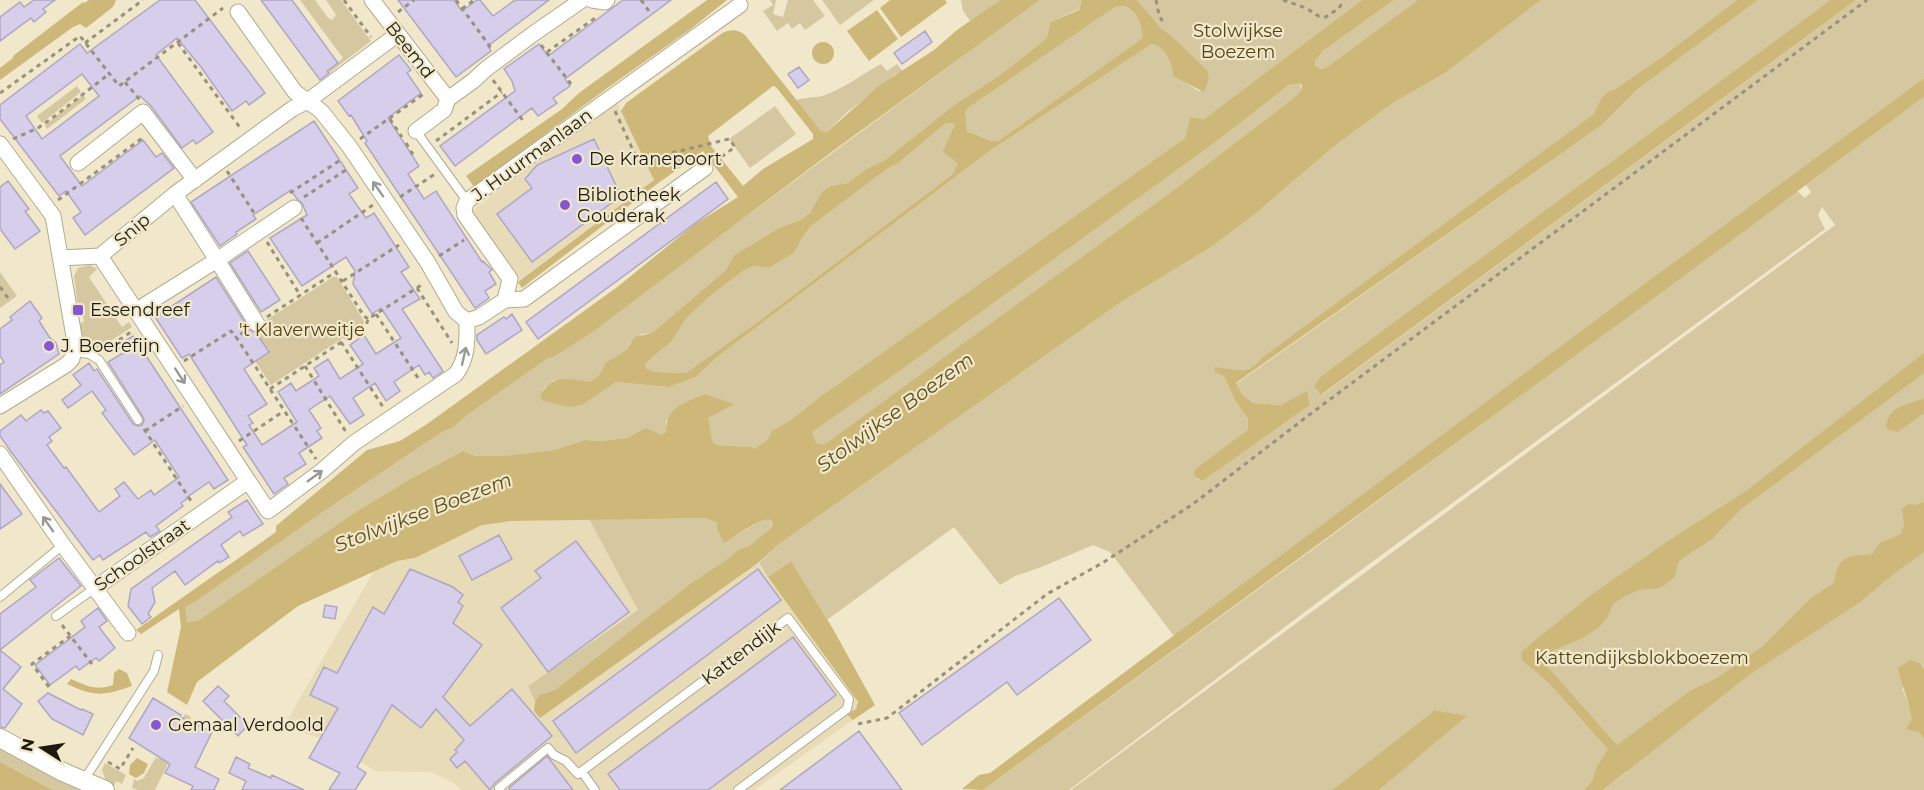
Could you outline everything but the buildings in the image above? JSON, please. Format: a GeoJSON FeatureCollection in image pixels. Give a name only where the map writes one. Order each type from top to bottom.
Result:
{"type":"FeatureCollection","features":[{"type":"Feature","properties":{"kind":"street","name":"Beemd"},"geometry":{"type":"LineString","coordinates":[[372,0],[448,99]]}},
{"type":"Feature","properties":{"kind":"street"},"geometry":{"type":"LineString","coordinates":[[416,131],[444,110],[448,99],[575,2]]}},
{"type":"Feature","properties":{"kind":"street","name":"J. Huurmanlaan"},"geometry":{"type":"LineString","coordinates":[[505,300],[510,279],[465,215],[464,208],[467,201],[740,5]]}},
{"type":"Feature","properties":{"kind":"street"},"geometry":{"type":"LineString","coordinates":[[233,8],[295,92],[309,100],[321,111],[353,153],[432,269],[456,312],[467,321]]}},
{"type":"Feature","properties":{"kind":"street","name":"Snip"},"geometry":{"type":"LineString","coordinates":[[60,258],[100,256],[176,194],[398,34]]}},
{"type":"Feature","properties":{"kind":"street"},"geometry":{"type":"LineString","coordinates":[[78,163],[143,112],[195,180]]}},
{"type":"Feature","properties":{"kind":"street"},"geometry":{"type":"LineString","coordinates":[[0,406],[66,365],[72,359],[75,342],[53,216],[1,145]]}},
{"type":"Feature","properties":{"kind":"street"},"geometry":{"type":"LineString","coordinates":[[467,321],[479,317],[505,300],[524,299],[705,168]]}},
{"type":"Feature","properties":{"kind":"street"},"geometry":{"type":"LineString","coordinates":[[176,194],[256,324]]}},
{"type":"Feature","properties":{"kind":"street"},"geometry":{"type":"LineString","coordinates":[[141,316],[291,202]]}},
{"type":"Feature","properties":{"kind":"street"},"geometry":{"type":"LineString","coordinates":[[100,256],[268,511],[324,470],[354,443],[456,374],[464,363],[467,321]]}},
{"type":"Feature","properties":{"kind":"street"},"geometry":{"type":"LineString","coordinates":[[0,454],[63,546],[128,633]]}},
{"type":"Feature","properties":{"kind":"street","name":"Schoolstraat"},"geometry":{"type":"LineString","coordinates":[[95,588],[248,481]]}},
{"type":"Feature","properties":{"kind":"street"},"geometry":{"type":"LineString","coordinates":[[0,738],[27,754],[105,790]]}},
{"type":"Feature","properties":{"kind":"lane"},"geometry":{"type":"LineString","coordinates":[[416,131],[467,201]]}},
{"type":"Feature","properties":{"kind":"lane"},"geometry":{"type":"LineString","coordinates":[[74,352],[95,356],[138,420]]}},
{"type":"Feature","properties":{"kind":"lane"},"geometry":{"type":"LineString","coordinates":[[0,597],[63,546]]}},
{"type":"Feature","properties":{"kind":"lane","name":"Schoolstraat"},"geometry":{"type":"LineString","coordinates":[[56,616],[95,588]]}},
{"type":"Feature","properties":{"kind":"lane","name":"Kattendijk"},"geometry":{"type":"LineString","coordinates":[[582,772],[788,618],[849,699],[849,704],[847,709],[738,790]]}},
{"type":"Feature","properties":{"kind":"lane"},"geometry":{"type":"LineString","coordinates":[[84,781],[153,671],[158,655]]}},
{"type":"Feature","properties":{"kind":"lane"},"geometry":{"type":"LineString","coordinates":[[500,790],[499,788],[548,748],[579,774],[582,772],[595,790]]}},
{"type":"Feature","properties":{"kind":"path"},"geometry":{"type":"LineString","coordinates":[[85,43],[143,0]]}},
{"type":"Feature","properties":{"kind":"path"},"geometry":{"type":"LineString","coordinates":[[344,0],[379,49]]}},
{"type":"Feature","properties":{"kind":"path"},"geometry":{"type":"LineString","coordinates":[[456,0],[499,59]]}},
{"type":"Feature","properties":{"kind":"path"},"geometry":{"type":"LineString","coordinates":[[462,9],[474,0]]}},
{"type":"Feature","properties":{"kind":"path"},"geometry":{"type":"LineString","coordinates":[[641,0],[651,14]]}},
{"type":"Feature","properties":{"kind":"path"},"geometry":{"type":"LineString","coordinates":[[1156,0],[1159,15],[1164,24]]}},
{"type":"Feature","properties":{"kind":"path"},"geometry":{"type":"LineString","coordinates":[[1283,0],[1306,8],[1320,17],[1326,17],[1332,13],[1344,0]]}},
{"type":"Feature","properties":{"kind":"path"},"geometry":{"type":"LineString","coordinates":[[858,724],[887,718],[1047,594],[1104,562],[1193,504],[1350,384],[1867,0]]}},
{"type":"Feature","properties":{"kind":"path"},"geometry":{"type":"LineString","coordinates":[[547,52],[609,8],[601,1]]}},
{"type":"Feature","properties":{"kind":"path"},"geometry":{"type":"LineString","coordinates":[[0,93],[80,36],[119,86],[178,43],[233,8]]}},
{"type":"Feature","properties":{"kind":"path"},"geometry":{"type":"LineString","coordinates":[[533,34],[571,84]]}},
{"type":"Feature","properties":{"kind":"path"},"geometry":{"type":"LineString","coordinates":[[178,43],[250,141]]}},
{"type":"Feature","properties":{"kind":"path"},"geometry":{"type":"LineString","coordinates":[[486,69],[524,122]]}},
{"type":"Feature","properties":{"kind":"path"},"geometry":{"type":"LineString","coordinates":[[1,145],[46,122],[109,74]]}},
{"type":"Feature","properties":{"kind":"path"},"geometry":{"type":"LineString","coordinates":[[125,82],[142,101],[143,112]]}},
{"type":"Feature","properties":{"kind":"path"},"geometry":{"type":"LineString","coordinates":[[291,202],[353,153],[390,119],[436,84]]}},
{"type":"Feature","properties":{"kind":"path"},"geometry":{"type":"LineString","coordinates":[[428,147],[502,92]]}},
{"type":"Feature","properties":{"kind":"path"},"geometry":{"type":"LineString","coordinates":[[609,99],[638,161],[729,139],[735,147],[705,168]]}},
{"type":"Feature","properties":{"kind":"path"},"geometry":{"type":"LineString","coordinates":[[47,208],[156,128]]}},
{"type":"Feature","properties":{"kind":"path"},"geometry":{"type":"LineString","coordinates":[[291,202],[353,153]]}},
{"type":"Feature","properties":{"kind":"path"},"geometry":{"type":"LineString","coordinates":[[221,162],[260,224],[300,296]]}},
{"type":"Feature","properties":{"kind":"path"},"geometry":{"type":"LineString","coordinates":[[317,243],[444,168]]}},
{"type":"Feature","properties":{"kind":"path"},"geometry":{"type":"LineString","coordinates":[[291,202],[368,319]]}},
{"type":"Feature","properties":{"kind":"path"},"geometry":{"type":"LineString","coordinates":[[260,224],[263,210]]}},
{"type":"Feature","properties":{"kind":"path"},"geometry":{"type":"LineString","coordinates":[[270,389],[366,326],[368,319],[417,288],[432,269],[476,231]]}},
{"type":"Feature","properties":{"kind":"path"},"geometry":{"type":"LineString","coordinates":[[342,281],[411,238]]}},
{"type":"Feature","properties":{"kind":"path"},"geometry":{"type":"LineString","coordinates":[[236,337],[337,271]]}},
{"type":"Feature","properties":{"kind":"path"},"geometry":{"type":"LineString","coordinates":[[0,287],[8,298]]}},
{"type":"Feature","properties":{"kind":"path"},"geometry":{"type":"LineString","coordinates":[[417,288],[464,363]]}},
{"type":"Feature","properties":{"kind":"path"},"geometry":{"type":"LineString","coordinates":[[376,314],[428,393]]}},
{"type":"Feature","properties":{"kind":"path"},"geometry":{"type":"LineString","coordinates":[[95,356],[141,316]]}},
{"type":"Feature","properties":{"kind":"path"},"geometry":{"type":"LineString","coordinates":[[174,367],[231,330],[324,470]]}},
{"type":"Feature","properties":{"kind":"path"},"geometry":{"type":"LineString","coordinates":[[341,342],[390,418]]}},
{"type":"Feature","properties":{"kind":"path"},"geometry":{"type":"LineString","coordinates":[[305,366],[354,443]]}},
{"type":"Feature","properties":{"kind":"path"},"geometry":{"type":"LineString","coordinates":[[145,431],[195,399]]}},
{"type":"Feature","properties":{"kind":"path"},"geometry":{"type":"LineString","coordinates":[[227,448],[284,411]]}},
{"type":"Feature","properties":{"kind":"path"},"geometry":{"type":"LineString","coordinates":[[138,420],[200,514]]}},
{"type":"Feature","properties":{"kind":"path"},"geometry":{"type":"LineString","coordinates":[[56,616],[92,664]]}},
{"type":"Feature","properties":{"kind":"path"},"geometry":{"type":"LineString","coordinates":[[50,687],[32,664],[70,636]]}},
{"type":"Feature","properties":{"kind":"path"},"geometry":{"type":"LineString","coordinates":[[99,756],[120,769],[133,748]]}},
{"type":"Feature","properties":{"kind":"shaded area"},"geometry":{"type":"Polygon","coordinates":[[[616,100],[654,180],[520,280],[470,212],[616,100]]]}},
{"type":"Feature","properties":{"kind":"shaded area"},"geometry":{"type":"Polygon","coordinates":[[[589,519],[638,610],[528,686],[535,702],[534,711],[540,718],[758,563],[864,712],[754,790],[461,790],[454,783],[430,772],[376,771],[320,738],[283,727],[374,571],[397,561],[415,558],[482,525],[493,522],[589,519]]]}},
{"type":"Feature","properties":{"kind":"green space"},"geometry":{"type":"Polygon","coordinates":[[[300,0],[315,0],[332,20],[336,15],[326,0],[341,0],[371,41],[329,73],[328,71],[343,58],[300,0]]]}},
{"type":"Feature","properties":{"kind":"green space"},"geometry":{"type":"Polygon","coordinates":[[[770,0],[776,0],[773,14],[783,17],[788,0],[813,0],[825,16],[805,30],[800,23],[792,29],[788,23],[777,31],[763,11],[773,5],[770,0]]]}},
{"type":"Feature","properties":{"kind":"green space"},"geometry":{"type":"Polygon","coordinates":[[[822,0],[874,0],[840,25],[822,0]]]}},
{"type":"Feature","properties":{"kind":"green space"},"geometry":{"type":"Polygon","coordinates":[[[961,0],[1000,0],[970,21],[963,11],[961,0]]]}},
{"type":"Feature","properties":{"kind":"green space","name":"Stolwijkse Boezem"},"geometry":{"type":"Polygon","coordinates":[[[1040,0],[1082,0],[1079,9],[1050,22],[1047,38],[1000,75],[954,105],[885,160],[866,169],[849,183],[829,186],[810,213],[800,220],[779,228],[734,255],[726,270],[652,333],[642,334],[630,343],[626,350],[605,363],[600,374],[590,382],[554,380],[544,388],[541,396],[584,404],[616,382],[669,387],[696,377],[717,357],[991,150],[1152,44],[1165,53],[1175,77],[1199,91],[1204,91],[1207,70],[1161,28],[1137,0],[1362,0],[1204,119],[1190,117],[1185,138],[772,431],[767,440],[755,450],[751,447],[717,445],[666,420],[666,432],[661,435],[646,429],[627,438],[585,440],[554,450],[505,456],[475,456],[463,451],[354,513],[199,620],[187,624],[184,607],[195,602],[317,516],[442,432],[452,428],[547,359],[555,356],[1040,0]]]}},
{"type":"Feature","properties":{"kind":"green space"},"geometry":{"type":"Polygon","coordinates":[[[1394,0],[1418,0],[1327,67],[1321,69],[1315,66],[1315,61],[1323,51],[1394,0]]]}},
{"type":"Feature","properties":{"kind":"green space"},"geometry":{"type":"Polygon","coordinates":[[[1541,0],[1737,0],[1666,54],[1607,93],[1602,98],[1595,114],[1261,358],[1251,368],[1239,370],[1214,367],[1215,372],[1224,377],[1236,402],[1248,419],[1248,431],[1195,469],[1196,479],[1203,481],[1310,405],[1307,392],[1281,405],[1253,403],[1242,396],[1236,384],[1602,125],[1638,89],[1758,0],[1830,0],[1321,376],[1314,386],[1322,395],[1856,0],[1924,0],[1924,78],[1621,301],[1174,636],[1110,552],[1093,545],[1015,576],[1000,585],[954,527],[827,620],[791,561],[768,577],[759,563],[779,544],[1121,302],[1211,247],[1254,215],[1333,147],[1393,103],[1445,73],[1541,0]]]}},
{"type":"Feature","properties":{"kind":"green space"},"geometry":{"type":"Polygon","coordinates":[[[1125,6],[1139,19],[1144,38],[998,141],[967,132],[964,113],[968,108],[1115,7],[1125,6]]]}},
{"type":"Feature","properties":{"kind":"green space"},"geometry":{"type":"Polygon","coordinates":[[[881,64],[887,71],[897,64],[903,72],[896,74],[845,114],[827,132],[821,131],[796,100],[832,92],[881,64]]]}},
{"type":"Feature","properties":{"kind":"green space"},"geometry":{"type":"Polygon","coordinates":[[[1299,82],[1302,89],[1296,96],[1171,192],[824,446],[816,443],[811,432],[904,368],[1217,141],[1289,85],[1299,82]]]}},
{"type":"Feature","properties":{"kind":"green space"},"geometry":{"type":"Polygon","coordinates":[[[77,86],[81,92],[42,123],[37,116],[77,86]]]}},
{"type":"Feature","properties":{"kind":"green space"},"geometry":{"type":"Polygon","coordinates":[[[83,95],[86,99],[47,129],[45,125],[83,95]]]}},
{"type":"Feature","properties":{"kind":"green space","name":"Kattendijksblokboezem"},"geometry":{"type":"Polygon","coordinates":[[[1924,97],[1924,668],[1920,663],[1902,688],[1912,714],[1911,721],[1924,739],[1924,790],[1603,790],[1628,771],[1596,768],[1592,781],[1584,790],[1379,790],[1466,716],[1435,710],[1332,790],[1071,790],[1835,225],[1822,207],[1818,215],[1825,229],[1338,587],[1069,790],[983,790],[1797,191],[1805,198],[1811,192],[1806,185],[1924,97]]]}},
{"type":"Feature","properties":{"kind":"green space"},"geometry":{"type":"Polygon","coordinates":[[[775,106],[796,134],[750,168],[729,139],[775,106]]]}},
{"type":"Feature","properties":{"kind":"green space"},"geometry":{"type":"Polygon","coordinates":[[[946,123],[955,124],[953,129],[954,158],[959,163],[953,174],[759,321],[686,373],[655,372],[647,369],[645,366],[648,361],[671,342],[686,319],[710,296],[743,271],[754,266],[769,268],[794,253],[811,226],[897,164],[946,123]]]}},
{"type":"Feature","properties":{"kind":"green space"},"geometry":{"type":"Polygon","coordinates":[[[90,265],[97,269],[89,277],[122,327],[129,322],[132,327],[97,350],[84,349],[80,323],[84,322],[83,315],[79,315],[74,276],[78,268],[90,265]]]}},
{"type":"Feature","properties":{"kind":"green space"},"geometry":{"type":"Polygon","coordinates":[[[0,272],[17,296],[0,308],[0,272]]]}},
{"type":"Feature","properties":{"kind":"green space","name":"'t Klaverweitje"},"geometry":{"type":"Polygon","coordinates":[[[333,277],[337,277],[364,321],[363,325],[271,385],[241,340],[242,336],[333,277]]]}},
{"type":"Feature","properties":{"kind":"green space"},"geometry":{"type":"Polygon","coordinates":[[[705,518],[717,523],[724,542],[759,522],[768,519],[773,523],[772,527],[749,546],[739,549],[691,583],[555,690],[539,695],[535,702],[528,686],[638,610],[589,519],[705,518]]]}},
{"type":"Feature","properties":{"kind":"green space"},"geometry":{"type":"Polygon","coordinates":[[[185,714],[191,717],[155,790],[132,788],[134,779],[137,781],[144,778],[156,757],[158,759],[185,714]]]}},
{"type":"Feature","properties":{"kind":"green space"},"geometry":{"type":"Polygon","coordinates":[[[0,746],[86,790],[53,790],[0,762],[0,746]]]}},
{"type":"Feature","properties":{"kind":"green space"},"geometry":{"type":"Polygon","coordinates":[[[105,763],[126,775],[122,784],[116,781],[114,786],[107,784],[102,770],[105,763]]]}},
{"type":"Feature","properties":{"kind":"water"},"geometry":{"type":"Polygon","coordinates":[[[116,0],[113,7],[86,28],[80,24],[73,27],[0,80],[0,68],[13,56],[83,2],[116,0]]]}},
{"type":"Feature","properties":{"kind":"water"},"geometry":{"type":"Polygon","coordinates":[[[707,0],[727,0],[474,187],[466,176],[562,109],[579,93],[707,0]]]}},
{"type":"Feature","properties":{"kind":"water"},"geometry":{"type":"Polygon","coordinates":[[[890,0],[945,0],[947,3],[901,37],[880,8],[890,0]]]}},
{"type":"Feature","properties":{"kind":"water","name":"Stolwijkse Boezem"},"geometry":{"type":"Polygon","coordinates":[[[1000,0],[1040,0],[833,151],[591,333],[547,359],[452,428],[442,432],[185,607],[187,623],[199,620],[354,513],[463,451],[475,456],[504,456],[554,450],[585,440],[627,438],[646,428],[661,435],[666,432],[669,417],[673,411],[684,403],[705,394],[734,404],[708,418],[712,441],[717,445],[755,449],[767,440],[772,431],[1185,138],[1190,117],[1204,119],[1362,0],[1394,0],[1323,51],[1315,61],[1315,66],[1321,69],[1327,67],[1418,0],[1541,0],[1445,73],[1393,103],[1333,147],[1254,215],[1211,247],[1121,302],[779,544],[758,563],[540,718],[534,711],[539,695],[555,690],[691,583],[739,549],[749,546],[772,527],[772,521],[760,522],[724,543],[717,529],[717,523],[705,518],[512,521],[482,525],[415,558],[397,561],[298,606],[197,682],[187,705],[167,692],[181,627],[179,609],[141,634],[136,630],[276,532],[276,526],[367,450],[400,441],[427,424],[616,288],[695,224],[738,197],[703,151],[522,288],[518,282],[654,180],[621,111],[626,103],[721,34],[736,31],[745,35],[821,131],[827,132],[880,85],[934,50],[957,30],[1000,0]],[[1299,83],[1289,85],[1217,141],[812,432],[816,443],[824,445],[1171,192],[1296,96],[1302,89],[1299,83]],[[773,86],[708,136],[711,146],[743,186],[763,169],[813,139],[813,134],[773,86]]]}},
{"type":"Feature","properties":{"kind":"water"},"geometry":{"type":"Polygon","coordinates":[[[1082,0],[1137,0],[1161,28],[1207,70],[1209,78],[1204,92],[1174,77],[1165,53],[1152,44],[991,150],[717,357],[696,377],[669,387],[616,382],[584,404],[570,407],[543,401],[540,396],[550,383],[556,380],[590,382],[600,374],[605,363],[626,350],[635,337],[652,333],[726,270],[734,255],[779,228],[800,220],[810,213],[822,192],[830,186],[848,183],[866,169],[885,160],[954,105],[1000,75],[1047,38],[1050,22],[1079,10],[1082,0]],[[1125,6],[1115,7],[968,108],[965,113],[967,132],[998,141],[1143,38],[1138,19],[1125,6]],[[946,123],[897,164],[811,226],[794,253],[769,268],[754,266],[743,271],[710,296],[686,319],[671,342],[648,361],[645,366],[647,369],[655,372],[686,373],[759,321],[953,174],[958,163],[943,152],[955,124],[946,123]]]}},
{"type":"Feature","properties":{"kind":"water"},"geometry":{"type":"Polygon","coordinates":[[[1737,0],[1758,0],[1638,89],[1602,125],[1236,383],[1242,395],[1253,403],[1281,405],[1307,391],[1310,405],[1203,481],[1196,478],[1195,469],[1248,430],[1248,419],[1236,402],[1224,377],[1215,372],[1214,367],[1239,370],[1251,368],[1261,358],[1594,114],[1607,93],[1666,54],[1737,0]]]}},
{"type":"Feature","properties":{"kind":"water"},"geometry":{"type":"Polygon","coordinates":[[[1830,0],[1856,0],[1321,395],[1314,386],[1321,376],[1830,0]]]}},
{"type":"Feature","properties":{"kind":"water"},"geometry":{"type":"Polygon","coordinates":[[[877,10],[898,39],[869,61],[847,31],[877,10]]]}},
{"type":"Feature","properties":{"kind":"water"},"geometry":{"type":"Polygon","coordinates":[[[819,42],[827,42],[834,49],[834,57],[827,64],[819,64],[812,57],[812,49],[819,42]]]}},
{"type":"Feature","properties":{"kind":"water"},"geometry":{"type":"Polygon","coordinates":[[[1924,78],[1924,97],[1692,270],[983,790],[962,789],[979,775],[990,773],[1621,301],[1924,78]]]}},
{"type":"Feature","properties":{"kind":"water"},"geometry":{"type":"Polygon","coordinates":[[[1924,353],[1924,373],[1740,510],[1712,539],[1678,563],[1675,577],[1659,588],[1639,590],[1613,604],[1607,618],[1599,627],[1583,638],[1552,651],[1543,658],[1544,663],[1617,745],[1690,691],[1717,678],[1763,646],[1811,598],[1834,583],[1839,567],[1846,559],[1872,554],[1880,543],[1901,534],[1904,526],[1902,509],[1908,504],[1916,505],[1924,502],[1924,552],[1860,602],[1749,675],[1603,790],[1584,790],[1592,781],[1596,768],[1608,749],[1549,683],[1522,660],[1521,652],[1591,595],[1671,539],[1746,491],[1924,353]]]}},
{"type":"Feature","properties":{"kind":"water"},"geometry":{"type":"Polygon","coordinates":[[[1924,398],[1924,413],[1898,432],[1886,427],[1888,419],[1895,410],[1924,398]]]}},
{"type":"Feature","properties":{"kind":"water"},"geometry":{"type":"Polygon","coordinates":[[[791,561],[833,629],[875,705],[853,720],[847,714],[856,709],[858,702],[768,577],[791,561]]]}},
{"type":"Feature","properties":{"kind":"water"},"geometry":{"type":"Polygon","coordinates":[[[1910,660],[1920,663],[1924,669],[1924,739],[1919,732],[1906,729],[1911,722],[1911,717],[1898,668],[1910,660]]]}},
{"type":"Feature","properties":{"kind":"water"},"geometry":{"type":"Polygon","coordinates":[[[119,669],[127,673],[132,686],[99,694],[67,684],[71,679],[92,687],[107,687],[113,685],[114,673],[119,669]]]}},
{"type":"Feature","properties":{"kind":"water"},"geometry":{"type":"Polygon","coordinates":[[[1435,710],[1467,716],[1379,790],[1332,790],[1435,710]]]}},
{"type":"Feature","properties":{"kind":"water"},"geometry":{"type":"Polygon","coordinates":[[[137,758],[148,764],[144,773],[136,778],[129,774],[130,765],[137,758]]]}},
{"type":"Feature","properties":{"kind":"water"},"geometry":{"type":"Polygon","coordinates":[[[0,762],[53,790],[0,790],[0,762]]]}},
{"type":"Feature","properties":{"kind":"place","name":"De Kranepoort"},"geometry":{"type":"Point","coordinates":[577,159]}},
{"type":"Feature","properties":{"kind":"place","name":"Bibliotheek Gouderak"},"geometry":{"type":"Point","coordinates":[565,205]}},
{"type":"Feature","properties":{"kind":"place","name":"Essendreef"},"geometry":{"type":"Point","coordinates":[78,310]}},
{"type":"Feature","properties":{"kind":"place","name":"J. Boerefijn"},"geometry":{"type":"Point","coordinates":[49,346]}},
{"type":"Feature","properties":{"kind":"place","name":"Gemaal Verdoold"},"geometry":{"type":"Point","coordinates":[156,725]}}]}
